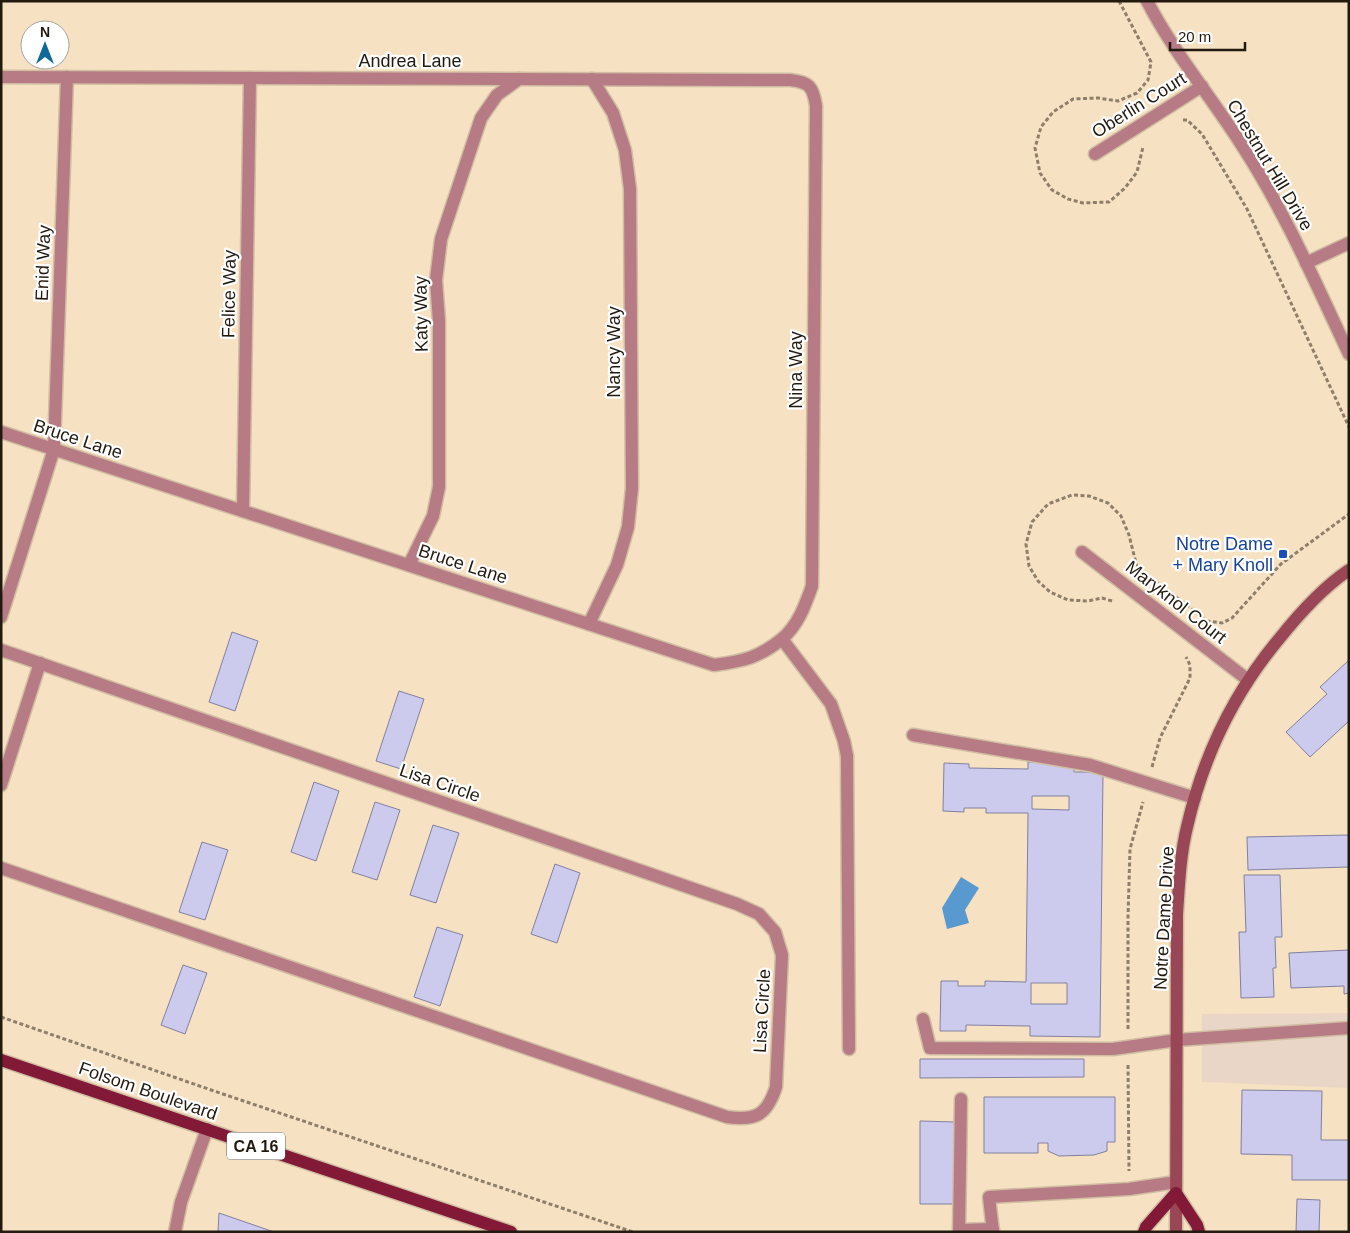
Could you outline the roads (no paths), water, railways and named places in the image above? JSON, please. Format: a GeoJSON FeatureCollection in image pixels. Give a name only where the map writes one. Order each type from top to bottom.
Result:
{"type":"FeatureCollection","features":[{"type":"Feature","properties":{"kind":"main road","name":"Folsom Boulevard"},"geometry":{"type":"LineString","coordinates":[[1,1060],[511,1232]]}},
{"type":"Feature","properties":{"kind":"main road"},"geometry":{"type":"LineString","coordinates":[[1144,1232],[1176,1187],[1197,1226],[1198,1232]]}},
{"type":"Feature","properties":{"kind":"street","name":"Chestnut Hill Drive"},"geometry":{"type":"LineString","coordinates":[[1147,1],[1185,64],[1244,148],[1279,208],[1349,354]]}},
{"type":"Feature","properties":{"kind":"street","name":"Andrea Lane"},"geometry":{"type":"LineString","coordinates":[[1,77],[790,80],[804,82],[814,91]]}},
{"type":"Feature","properties":{"kind":"street","name":"Enid Way"},"geometry":{"type":"LineString","coordinates":[[1,617],[54,449],[67,77]]}},
{"type":"Feature","properties":{"kind":"street","name":"Felice Way"},"geometry":{"type":"LineString","coordinates":[[243,511],[250,78]]}},
{"type":"Feature","properties":{"kind":"street","name":"Katy Way"},"geometry":{"type":"LineString","coordinates":[[409,565],[433,516],[439,487],[439,321],[436,280],[441,239],[481,118],[497,95],[519,79]]}},
{"type":"Feature","properties":{"kind":"street","name":"Nancy Way"},"geometry":{"type":"LineString","coordinates":[[589,624],[617,565],[628,527],[632,488],[630,189],[626,150],[613,113],[592,79]]}},
{"type":"Feature","properties":{"kind":"street","name":"Oberlin Court"},"geometry":{"type":"LineString","coordinates":[[1096,154],[1202,86]]}},
{"type":"Feature","properties":{"kind":"street","name":"Nina Way"},"geometry":{"type":"LineString","coordinates":[[782,639],[788,634],[803,612],[812,586],[816,106],[814,91]]}},
{"type":"Feature","properties":{"kind":"street"},"geometry":{"type":"LineString","coordinates":[[1306,263],[1349,244]]}},
{"type":"Feature","properties":{"kind":"street","name":"Bruce Lane"},"geometry":{"type":"LineString","coordinates":[[1,432],[714,665],[741,662],[766,651],[782,639]]}},
{"type":"Feature","properties":{"kind":"street","name":"Maryknol Court"},"geometry":{"type":"LineString","coordinates":[[1082,552],[1248,680]]}},
{"type":"Feature","properties":{"kind":"street","name":"Notre Dame Drive"},"geometry":{"type":"LineString","coordinates":[[1176,1232],[1178,914],[1180,876],[1187,828],[1203,770],[1224,721],[1248,680],[1298,615],[1347,568]]}},
{"type":"Feature","properties":{"kind":"street"},"geometry":{"type":"LineString","coordinates":[[782,639],[831,704],[844,741],[847,756],[849,1049]]}},
{"type":"Feature","properties":{"kind":"street","name":"Lisa Circle"},"geometry":{"type":"LineString","coordinates":[[1,650],[718,898],[759,914],[775,932],[782,955],[776,1087],[770,1102],[759,1114],[743,1119],[727,1116],[1,868]]}},
{"type":"Feature","properties":{"kind":"street"},"geometry":{"type":"LineString","coordinates":[[1,784],[40,663]]}},
{"type":"Feature","properties":{"kind":"street"},"geometry":{"type":"LineString","coordinates":[[913,736],[1090,765],[1195,798]]}},
{"type":"Feature","properties":{"kind":"street"},"geometry":{"type":"LineString","coordinates":[[923,1019],[930,1048],[1113,1049],[1177,1040],[1349,1028]]}},
{"type":"Feature","properties":{"kind":"street"},"geometry":{"type":"LineString","coordinates":[[961,1099],[959,1231],[993,1230],[989,1197],[1176,1187]]}},
{"type":"Feature","properties":{"kind":"street"},"geometry":{"type":"LineString","coordinates":[[175,1232],[181,1202],[207,1129]]}},
{"type":"Feature","properties":{"kind":"water"},"geometry":{"type":"Polygon","coordinates":[[[961,877],[979,888],[965,910],[969,923],[947,929],[942,908],[961,877]]]}},
{"type":"Feature","properties":{"kind":"place","name":"Notre Dame + Mary Knoll"},"geometry":{"type":"Point","coordinates":[1283,554]}}]}
